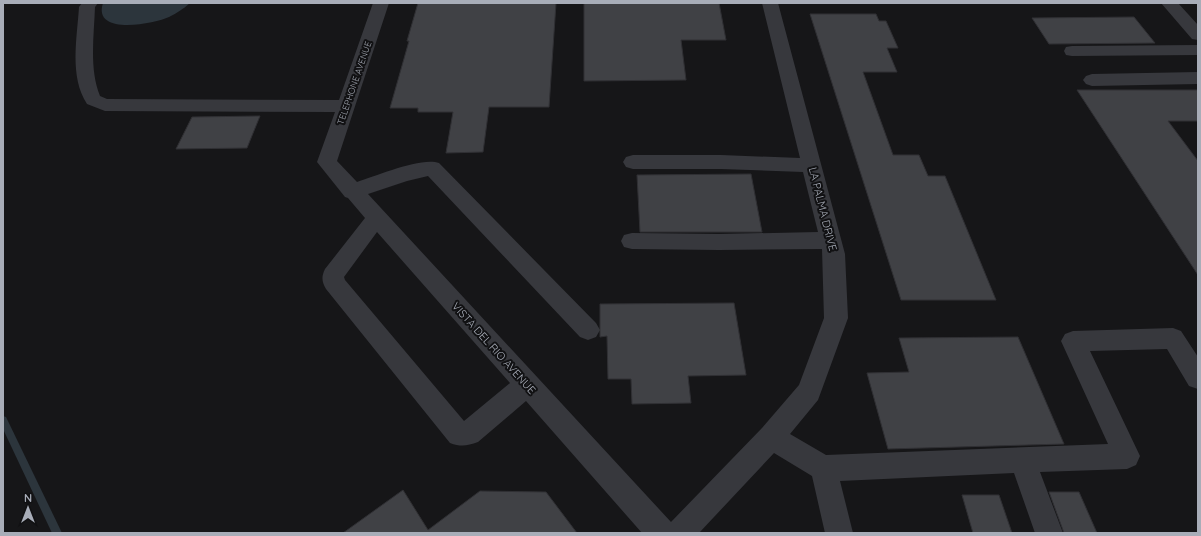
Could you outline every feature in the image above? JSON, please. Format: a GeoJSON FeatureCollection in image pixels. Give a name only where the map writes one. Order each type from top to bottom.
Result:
{"type":"FeatureCollection","features":[{"type":"Feature","properties":{"kind":"street"},"geometry":{"type":"LineString","coordinates":[[90,3],[87,7],[87,90],[93,100],[105,105],[346,106]]}},
{"type":"Feature","properties":{"kind":"street","name":"TELEPHONE AVENUE"},"geometry":{"type":"LineString","coordinates":[[327,162],[381,3]]}},
{"type":"Feature","properties":{"kind":"street","name":"LA PALMA DRIVE"},"geometry":{"type":"LineString","coordinates":[[680,533],[771,437],[809,392],[836,318],[834,254],[770,3]]}},
{"type":"Feature","properties":{"kind":"street"},"geometry":{"type":"LineString","coordinates":[[1169,3],[1198,35]]}},
{"type":"Feature","properties":{"kind":"street"},"geometry":{"type":"LineString","coordinates":[[1072,51],[1198,50]]}},
{"type":"Feature","properties":{"kind":"street"},"geometry":{"type":"LineString","coordinates":[[1092,80],[1198,78]]}},
{"type":"Feature","properties":{"kind":"street","name":"VISTA DEL RIO AVENUE"},"geometry":{"type":"LineString","coordinates":[[327,162],[352,192],[661,533]]}},
{"type":"Feature","properties":{"kind":"street"},"geometry":{"type":"LineString","coordinates":[[633,162],[721,162],[812,165]]}},
{"type":"Feature","properties":{"kind":"street"},"geometry":{"type":"LineString","coordinates":[[352,192],[404,174],[432,168],[588,330]]}},
{"type":"Feature","properties":{"kind":"street"},"geometry":{"type":"LineString","coordinates":[[376,218],[333,276],[334,283],[459,434],[469,433],[527,384]]}},
{"type":"Feature","properties":{"kind":"street"},"geometry":{"type":"LineString","coordinates":[[632,240],[719,242],[831,240]]}},
{"type":"Feature","properties":{"kind":"street"},"geometry":{"type":"LineString","coordinates":[[771,437],[823,468],[1128,456],[1073,341],[1174,338],[1198,378]]}},
{"type":"Feature","properties":{"kind":"street"},"geometry":{"type":"LineString","coordinates":[[1022,460],[1049,533]]}},
{"type":"Feature","properties":{"kind":"street"},"geometry":{"type":"LineString","coordinates":[[823,468],[839,533]]}},
{"type":"Feature","properties":{"kind":"shaded area"},"geometry":{"type":"Polygon","coordinates":[[[103,3],[190,3],[175,14],[161,20],[126,25],[115,24],[107,20],[102,13],[103,3]]]}},
{"type":"Feature","properties":{"kind":"building"},"geometry":{"type":"Polygon","coordinates":[[[418,3],[556,3],[549,107],[489,107],[483,152],[446,153],[453,112],[418,112],[418,108],[390,108],[418,3]]]}},
{"type":"Feature","properties":{"kind":"building"},"geometry":{"type":"Polygon","coordinates":[[[584,3],[719,3],[726,40],[681,40],[686,80],[584,81],[584,3]]]}},
{"type":"Feature","properties":{"kind":"building"},"geometry":{"type":"Polygon","coordinates":[[[810,14],[876,14],[879,21],[886,21],[898,48],[887,48],[897,72],[863,72],[893,155],[919,155],[928,176],[945,176],[996,300],[901,300],[810,14]]]}},
{"type":"Feature","properties":{"kind":"building"},"geometry":{"type":"Polygon","coordinates":[[[1134,17],[1155,43],[1049,44],[1032,18],[1134,17]]]}},
{"type":"Feature","properties":{"kind":"building"},"geometry":{"type":"Polygon","coordinates":[[[1077,90],[1198,90],[1198,121],[1168,121],[1198,161],[1198,275],[1077,90]]]}},
{"type":"Feature","properties":{"kind":"building"},"geometry":{"type":"Polygon","coordinates":[[[260,116],[247,148],[176,149],[192,117],[260,116]]]}},
{"type":"Feature","properties":{"kind":"building"},"geometry":{"type":"Polygon","coordinates":[[[751,174],[762,232],[640,232],[637,175],[751,174]]]}},
{"type":"Feature","properties":{"kind":"building"},"geometry":{"type":"Polygon","coordinates":[[[734,303],[746,375],[688,376],[691,403],[632,404],[631,379],[608,379],[607,336],[600,337],[600,304],[734,303]]]}},
{"type":"Feature","properties":{"kind":"building"},"geometry":{"type":"Polygon","coordinates":[[[1018,337],[1064,444],[888,449],[867,373],[909,372],[899,338],[1018,337]]]}},
{"type":"Feature","properties":{"kind":"building"},"geometry":{"type":"Polygon","coordinates":[[[403,490],[428,530],[480,491],[546,492],[577,533],[343,533],[403,490]]]}},
{"type":"Feature","properties":{"kind":"building"},"geometry":{"type":"Polygon","coordinates":[[[1049,492],[1079,492],[1097,533],[1064,533],[1049,492]]]}},
{"type":"Feature","properties":{"kind":"building"},"geometry":{"type":"Polygon","coordinates":[[[962,495],[999,495],[1012,533],[973,533],[962,495]]]}},
{"type":"Feature","properties":{"kind":"waterway"},"geometry":{"type":"LineString","coordinates":[[3,420],[57,533]]}}]}
